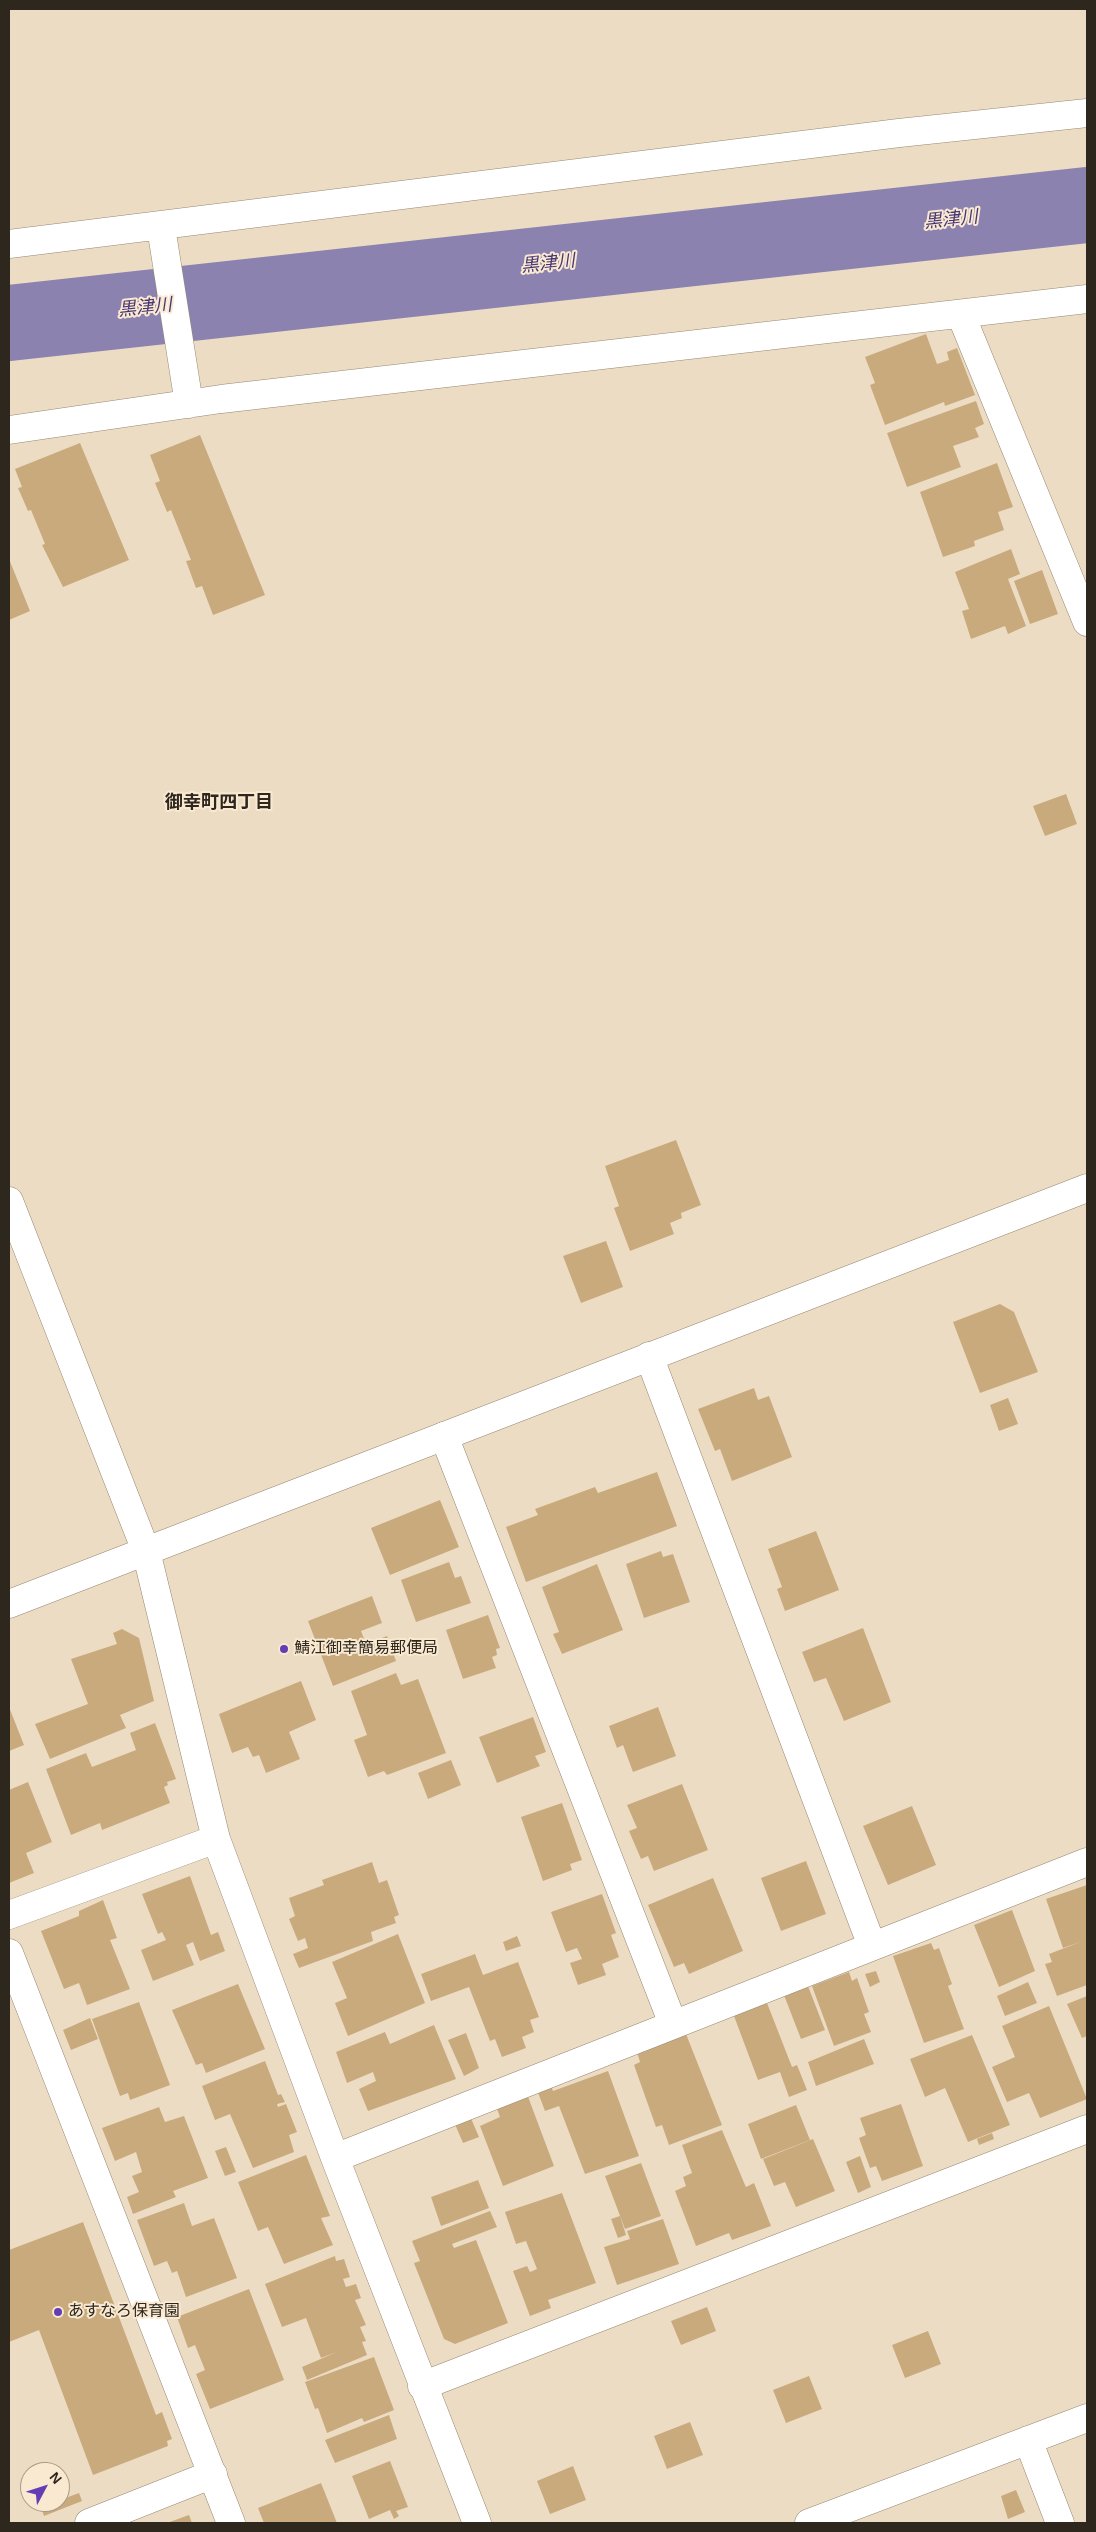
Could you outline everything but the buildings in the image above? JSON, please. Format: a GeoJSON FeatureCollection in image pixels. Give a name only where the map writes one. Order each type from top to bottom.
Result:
{"type":"FeatureCollection","features":[{"type":"Feature","properties":{"kind":"street"},"geometry":{"type":"LineString","coordinates":[[9,244],[161,227],[899,133],[1087,113]]}},
{"type":"Feature","properties":{"kind":"street"},"geometry":{"type":"LineString","coordinates":[[161,227],[189,404]]}},
{"type":"Feature","properties":{"kind":"street"},"geometry":{"type":"LineString","coordinates":[[9,430],[189,404],[1087,299]]}},
{"type":"Feature","properties":{"kind":"street"},"geometry":{"type":"LineString","coordinates":[[960,314],[1087,622]]}},
{"type":"Feature","properties":{"kind":"street"},"geometry":{"type":"LineString","coordinates":[[9,1604],[1087,1188]]}},
{"type":"Feature","properties":{"kind":"street"},"geometry":{"type":"LineString","coordinates":[[9,1201],[146,1551],[216,1839],[335,2158],[422,2386],[477,2523]]}},
{"type":"Feature","properties":{"kind":"street"},"geometry":{"type":"LineString","coordinates":[[650,1356],[872,1946]]}},
{"type":"Feature","properties":{"kind":"street"},"geometry":{"type":"LineString","coordinates":[[444,1436],[674,2024]]}},
{"type":"Feature","properties":{"kind":"street"},"geometry":{"type":"LineString","coordinates":[[9,1915],[216,1839]]}},
{"type":"Feature","properties":{"kind":"street"},"geometry":{"type":"LineString","coordinates":[[335,2158],[1087,1862]]}},
{"type":"Feature","properties":{"kind":"street"},"geometry":{"type":"LineString","coordinates":[[9,1953],[231,2523]]}},
{"type":"Feature","properties":{"kind":"street"},"geometry":{"type":"LineString","coordinates":[[422,2386],[1087,2129]]}},
{"type":"Feature","properties":{"kind":"street"},"geometry":{"type":"LineString","coordinates":[[809,2523],[1087,2418]]}},
{"type":"Feature","properties":{"kind":"street"},"geometry":{"type":"LineString","coordinates":[[1028,2440],[1060,2523]]}},
{"type":"Feature","properties":{"kind":"street"},"geometry":{"type":"LineString","coordinates":[[89,2523],[213,2474]]}},
{"type":"Feature","properties":{"kind":"waterway","name":"黒津川"},"geometry":{"type":"LineString","coordinates":[[9,323],[1087,205]]}},
{"type":"Feature","properties":{"kind":"place","name":"鯖江御幸簡易郵便局"},"geometry":{"type":"Point","coordinates":[284,1649]}},
{"type":"Feature","properties":{"kind":"place","name":"あすなろ保育園"},"geometry":{"type":"Point","coordinates":[58,2312]}},
{"type":"Feature","properties":{"kind":"district","name":"御幸町四丁目"},"geometry":{"type":"Point","coordinates":[219,803]}}]}
